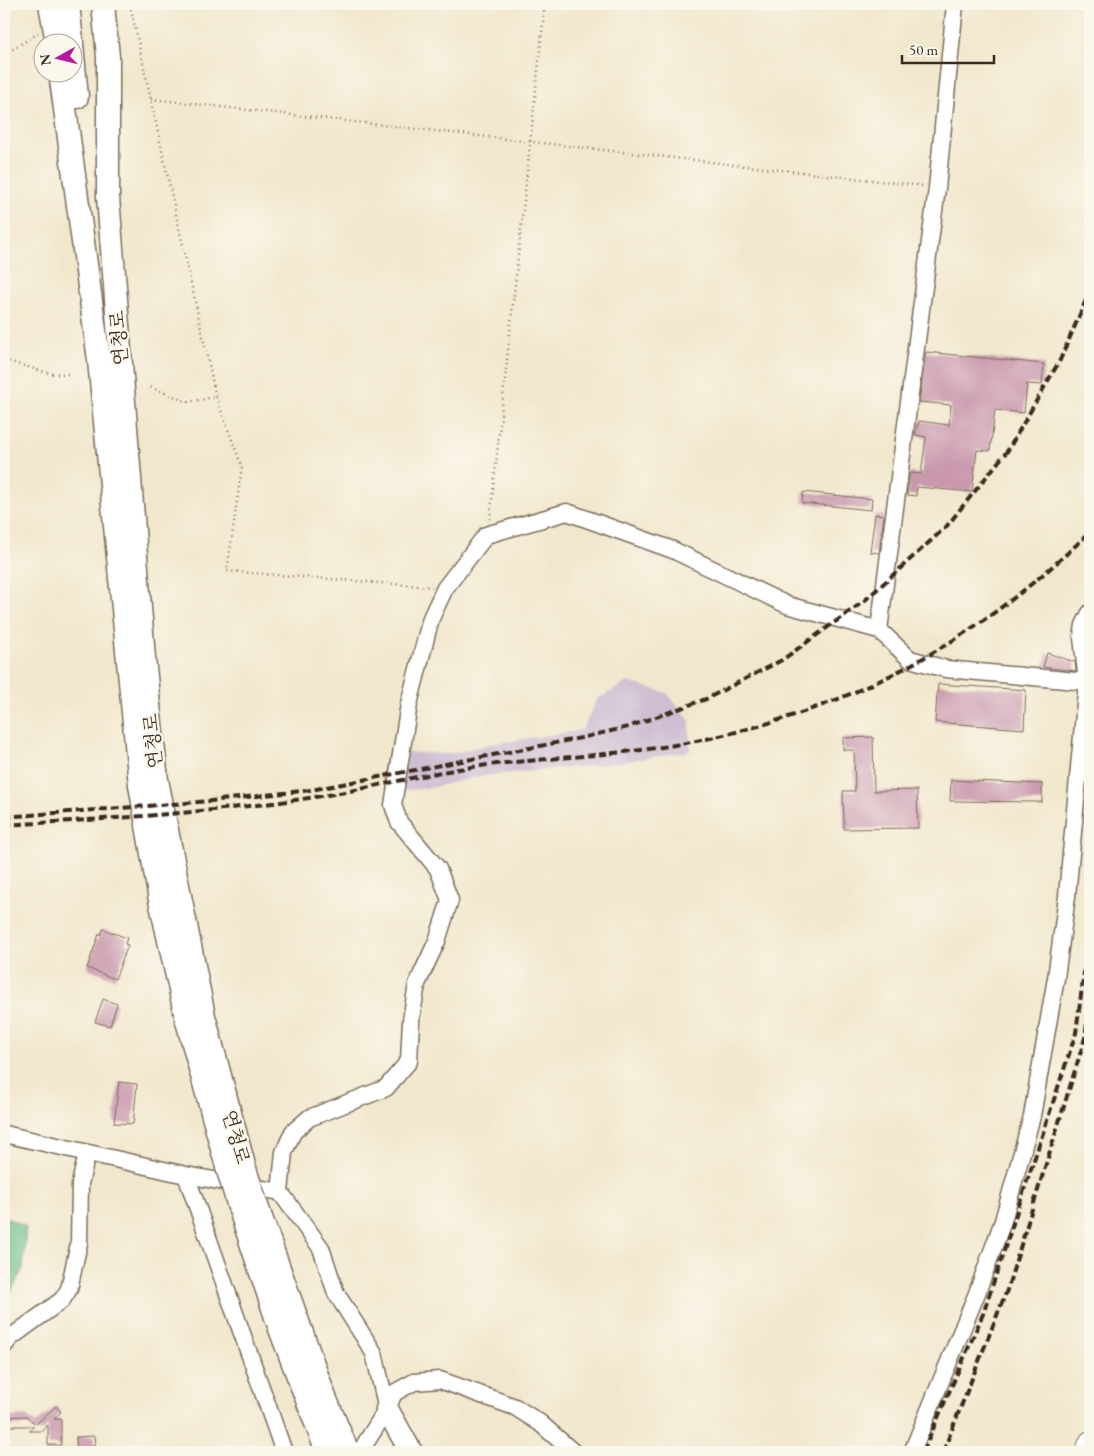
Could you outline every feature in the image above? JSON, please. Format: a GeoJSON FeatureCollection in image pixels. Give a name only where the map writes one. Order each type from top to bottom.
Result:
{"type":"FeatureCollection","features":[{"type":"Feature","properties":{"kind":"highway"},"geometry":{"type":"LineString","coordinates":[[50,4],[55,32]]}},
{"type":"Feature","properties":{"kind":"highway"},"geometry":{"type":"LineString","coordinates":[[54,4],[56,32]]}},
{"type":"Feature","properties":{"kind":"highway"},"geometry":{"type":"LineString","coordinates":[[68,4],[74,32]]}},
{"type":"Feature","properties":{"kind":"highway"},"geometry":{"type":"LineString","coordinates":[[82,44],[88,4]]}},
{"type":"Feature","properties":{"kind":"highway","name":"연청로"},"geometry":{"type":"LineString","coordinates":[[82,52],[102,4]]}},
{"type":"Feature","properties":{"kind":"highway"},"geometry":{"type":"LineString","coordinates":[[82,53],[110,4]]}},
{"type":"Feature","properties":{"kind":"highway","name":"연청로"},"geometry":{"type":"LineString","coordinates":[[82,67],[108,197],[144,658],[157,780],[178,896],[236,1168]]}},
{"type":"Feature","properties":{"kind":"highway","name":"연청로"},"geometry":{"type":"LineString","coordinates":[[82,82],[99,360],[140,785],[160,900],[186,1022],[248,1208],[310,1359],[345,1451]]}},
{"type":"Feature","properties":{"kind":"highway"},"geometry":{"type":"LineString","coordinates":[[387,1409],[411,1452]]}},
{"type":"Feature","properties":{"kind":"main road"},"geometry":{"type":"LineString","coordinates":[[1085,1452],[1090,1441]]}},
{"type":"Feature","properties":{"kind":"street"},"geometry":{"type":"LineString","coordinates":[[879,630],[937,188],[955,4]]}},
{"type":"Feature","properties":{"kind":"street"},"geometry":{"type":"LineString","coordinates":[[387,1409],[374,1353],[336,1293],[321,1248],[280,1192],[284,1152],[293,1132],[309,1118],[386,1088],[409,1061],[411,1020],[417,984],[437,941],[450,900],[438,869],[399,822],[393,805],[409,704],[431,618],[445,588],[486,535],[567,512],[673,550],[787,605],[879,630],[910,659],[946,669],[1087,682]]}},
{"type":"Feature","properties":{"kind":"street"},"geometry":{"type":"LineString","coordinates":[[912,1452],[1003,1221],[1032,1116],[1056,978],[1066,905],[1087,682],[1082,637],[1084,625],[1090,613]]}},
{"type":"Feature","properties":{"kind":"street"},"geometry":{"type":"LineString","coordinates":[[4,1134],[186,1175],[280,1192]]}},
{"type":"Feature","properties":{"kind":"street"},"geometry":{"type":"LineString","coordinates":[[4,1346],[10,1338],[62,1300],[69,1288],[79,1243],[80,1184],[87,1153]]}},
{"type":"Feature","properties":{"kind":"street"},"geometry":{"type":"LineString","coordinates":[[186,1175],[284,1452]]}},
{"type":"Feature","properties":{"kind":"street"},"geometry":{"type":"LineString","coordinates":[[345,1451],[387,1409],[394,1393],[414,1382],[440,1380],[515,1407],[540,1423],[573,1452]]}},
{"type":"Feature","properties":{"kind":"path"},"geometry":{"type":"LineString","coordinates":[[130,4],[216,397],[242,467],[226,571],[445,588]]}},
{"type":"Feature","properties":{"kind":"path"},"geometry":{"type":"LineString","coordinates":[[486,535],[490,521],[545,4]]}},
{"type":"Feature","properties":{"kind":"path"},"geometry":{"type":"LineString","coordinates":[[151,99],[937,188]]}},
{"type":"Feature","properties":{"kind":"path"},"geometry":{"type":"LineString","coordinates":[[4,360],[52,374],[70,374]]}},
{"type":"Feature","properties":{"kind":"path"},"geometry":{"type":"LineString","coordinates":[[150,388],[188,402],[216,397]]}},
{"type":"Feature","properties":{"kind":"shaded area"},"geometry":{"type":"Polygon","coordinates":[[[627,682],[667,693],[690,721],[690,751],[608,764],[481,776],[434,787],[387,793],[387,758],[398,728],[401,752],[450,754],[490,744],[582,730],[597,699],[627,682]]]}},
{"type":"Feature","properties":{"kind":"green space"},"geometry":{"type":"Polygon","coordinates":[[[4,1217],[26,1227],[23,1268],[4,1307],[4,1217]]]}},
{"type":"Feature","properties":{"kind":"building"},"geometry":{"type":"Polygon","coordinates":[[[926,352],[1044,364],[1042,385],[1027,384],[1024,413],[995,410],[990,451],[977,450],[972,492],[917,487],[916,496],[907,495],[910,473],[921,474],[926,437],[915,435],[919,421],[949,425],[951,405],[919,402],[926,352]]]}},
{"type":"Feature","properties":{"kind":"building"},"geometry":{"type":"Polygon","coordinates":[[[803,492],[872,499],[871,510],[802,503],[803,492]]]}},
{"type":"Feature","properties":{"kind":"building"},"geometry":{"type":"Polygon","coordinates":[[[875,514],[884,515],[879,553],[870,552],[875,514]]]}},
{"type":"Feature","properties":{"kind":"building"},"geometry":{"type":"Polygon","coordinates":[[[1047,653],[1075,662],[1076,671],[1043,667],[1047,653]]]}},
{"type":"Feature","properties":{"kind":"building"},"geometry":{"type":"Polygon","coordinates":[[[938,684],[1026,690],[1024,729],[935,722],[938,684]]]}},
{"type":"Feature","properties":{"kind":"building"},"geometry":{"type":"Polygon","coordinates":[[[873,737],[874,791],[917,790],[918,828],[844,829],[843,791],[855,791],[854,750],[843,750],[843,738],[873,737]]]}},
{"type":"Feature","properties":{"kind":"building"},"geometry":{"type":"Polygon","coordinates":[[[951,780],[1042,784],[1042,802],[950,801],[951,780]]]}},
{"type":"Feature","properties":{"kind":"building"},"geometry":{"type":"Polygon","coordinates":[[[103,929],[127,938],[125,944],[128,945],[115,979],[87,968],[99,934],[101,934],[103,929]]]}},
{"type":"Feature","properties":{"kind":"building"},"geometry":{"type":"Polygon","coordinates":[[[103,999],[117,1004],[110,1026],[95,1022],[103,999]]]}},
{"type":"Feature","properties":{"kind":"building"},"geometry":{"type":"Polygon","coordinates":[[[119,1082],[137,1084],[133,1124],[114,1123],[119,1082]]]}},
{"type":"Feature","properties":{"kind":"building"},"geometry":{"type":"Polygon","coordinates":[[[56,1406],[61,1412],[54,1419],[61,1419],[61,1445],[48,1445],[48,1425],[43,1431],[29,1431],[34,1426],[4,1426],[4,1417],[26,1416],[36,1424],[56,1406]]]}},
{"type":"Feature","properties":{"kind":"building"},"geometry":{"type":"Polygon","coordinates":[[[94,1436],[95,1445],[92,1445],[92,1452],[77,1452],[76,1437],[94,1436]]]}},
{"type":"Feature","properties":{"kind":"railway"},"geometry":{"type":"LineString","coordinates":[[4,817],[211,801],[311,790],[581,738],[628,727],[706,699],[782,660],[863,602],[946,527],[1008,450],[1060,360],[1090,291]]}},
{"type":"Feature","properties":{"kind":"railway"},"geometry":{"type":"LineString","coordinates":[[4,825],[160,815],[276,803],[336,794],[459,769],[669,746],[730,734],[788,717],[843,697],[896,672],[947,644],[997,611],[1044,574],[1090,532]]}},
{"type":"Feature","properties":{"kind":"railway"},"geometry":{"type":"LineString","coordinates":[[923,1452],[983,1314],[1076,1033],[1090,927]]}},
{"type":"Feature","properties":{"kind":"railway"},"geometry":{"type":"LineString","coordinates":[[943,1452],[1007,1290],[1085,1038],[1090,1001]]}}]}
